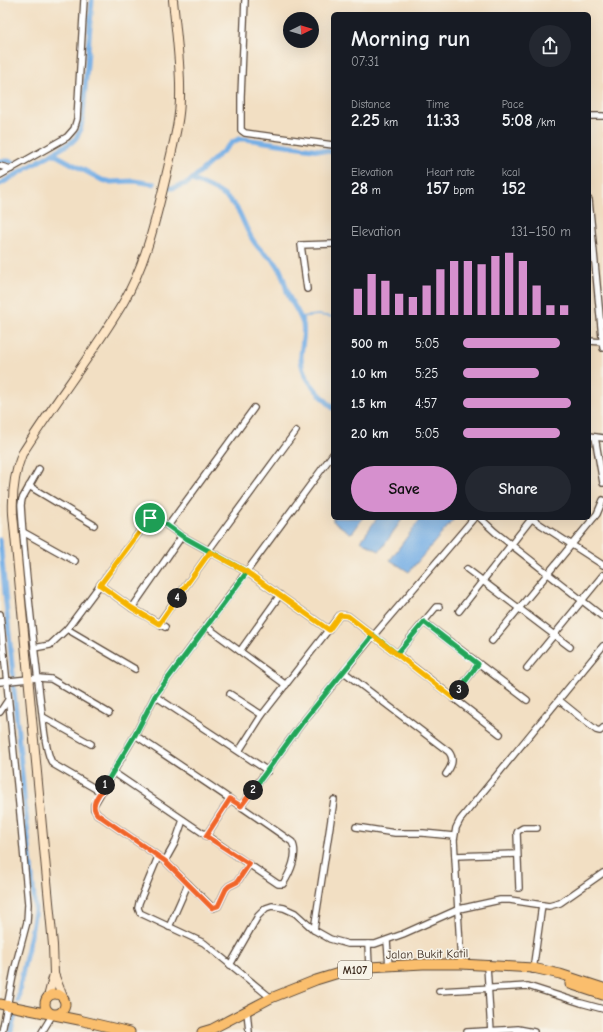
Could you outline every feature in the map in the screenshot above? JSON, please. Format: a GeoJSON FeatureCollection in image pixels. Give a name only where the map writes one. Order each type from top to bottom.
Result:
{"type":"FeatureCollection","features":[{"type":"Feature","properties":{"kind":"main road"},"geometry":{"type":"LineString","coordinates":[[79,1020],[64,999],[54,974],[53,945],[13,514],[13,487],[18,464],[28,445],[123,303],[139,272],[145,256],[162,194],[177,130],[180,109],[180,86],[173,0]]}},
{"type":"Feature","properties":{"kind":"main road","name":"Jalan Bukit Katil"},"geometry":{"type":"LineString","coordinates":[[202,1032],[272,998],[316,980],[342,972],[369,967],[423,964],[461,964],[521,968],[560,974],[601,987]]}},
{"type":"Feature","properties":{"kind":"main road","name":"Jalan Bukit Katil"},"geometry":{"type":"LineString","coordinates":[[533,970],[603,995]]}},
{"type":"Feature","properties":{"kind":"main road"},"geometry":{"type":"LineString","coordinates":[[27,1009],[33,1008],[46,998],[57,994],[64,999],[64,1010],[59,1014],[53,1014],[46,1009],[44,1002],[46,998],[54,974]]}},
{"type":"Feature","properties":{"kind":"main road"},"geometry":{"type":"LineString","coordinates":[[4,1005],[53,1014],[130,1032]]}},
{"type":"Feature","properties":{"kind":"street"},"geometry":{"type":"LineString","coordinates":[[0,175],[67,137],[74,129],[77,119],[84,0]]}},
{"type":"Feature","properties":{"kind":"street"},"geometry":{"type":"LineString","coordinates":[[245,0],[240,128],[242,132],[331,145]]}},
{"type":"Feature","properties":{"kind":"street"},"geometry":{"type":"LineString","coordinates":[[591,116],[603,116]]}},
{"type":"Feature","properties":{"kind":"street"},"geometry":{"type":"LineString","coordinates":[[0,166],[10,169]]}},
{"type":"Feature","properties":{"kind":"street"},"geometry":{"type":"LineString","coordinates":[[591,220],[603,348]]}},
{"type":"Feature","properties":{"kind":"street"},"geometry":{"type":"LineString","coordinates":[[307,290],[301,245],[331,244]]}},
{"type":"Feature","properties":{"kind":"street"},"geometry":{"type":"LineString","coordinates":[[591,341],[603,342]]}},
{"type":"Feature","properties":{"kind":"street"},"geometry":{"type":"LineString","coordinates":[[168,526],[254,408]]}},
{"type":"Feature","properties":{"kind":"street"},"geometry":{"type":"LineString","coordinates":[[159,624],[209,551],[296,431]]}},
{"type":"Feature","properties":{"kind":"street"},"geometry":{"type":"LineString","coordinates":[[603,438],[592,436],[603,483]]}},
{"type":"Feature","properties":{"kind":"street"},"geometry":{"type":"LineString","coordinates":[[249,864],[237,882],[226,889],[220,903],[215,907],[210,906],[165,861],[97,814],[94,807],[101,792],[135,735],[155,696],[331,457]]}},
{"type":"Feature","properties":{"kind":"street"},"geometry":{"type":"LineString","coordinates":[[38,469],[21,502],[34,648],[46,740],[51,762],[101,792]]}},
{"type":"Feature","properties":{"kind":"street"},"geometry":{"type":"LineString","coordinates":[[29,486],[94,525]]}},
{"type":"Feature","properties":{"kind":"street"},"geometry":{"type":"LineString","coordinates":[[591,520],[600,509],[603,500]]}},
{"type":"Feature","properties":{"kind":"street"},"geometry":{"type":"LineString","coordinates":[[34,648],[50,645],[67,629],[150,518],[158,519],[182,536],[247,572],[329,630]]}},
{"type":"Feature","properties":{"kind":"street"},"geometry":{"type":"LineString","coordinates":[[241,806],[302,723],[373,635],[472,520]]}},
{"type":"Feature","properties":{"kind":"street"},"geometry":{"type":"LineString","coordinates":[[482,520],[511,545],[603,616]]}},
{"type":"Feature","properties":{"kind":"street"},"geometry":{"type":"LineString","coordinates":[[459,611],[530,520]]}},
{"type":"Feature","properties":{"kind":"street"},"geometry":{"type":"LineString","coordinates":[[535,520],[603,565]]}},
{"type":"Feature","properties":{"kind":"street"},"geometry":{"type":"LineString","coordinates":[[492,641],[591,520]]}},
{"type":"Feature","properties":{"kind":"street"},"geometry":{"type":"LineString","coordinates":[[23,532],[75,561]]}},
{"type":"Feature","properties":{"kind":"street"},"geometry":{"type":"LineString","coordinates":[[132,608],[182,536]]}},
{"type":"Feature","properties":{"kind":"street"},"geometry":{"type":"LineString","coordinates":[[467,569],[570,647]]}},
{"type":"Feature","properties":{"kind":"street"},"geometry":{"type":"LineString","coordinates":[[527,668],[603,575]]}},
{"type":"Feature","properties":{"kind":"street"},"geometry":{"type":"LineString","coordinates":[[100,585],[132,608],[165,627]]}},
{"type":"Feature","properties":{"kind":"street"},"geometry":{"type":"LineString","coordinates":[[240,651],[280,595]]}},
{"type":"Feature","properties":{"kind":"street"},"geometry":{"type":"LineString","coordinates":[[397,654],[436,607],[439,607]]}},
{"type":"Feature","properties":{"kind":"street"},"geometry":{"type":"LineString","coordinates":[[0,614],[3,682],[8,699],[28,904],[27,922],[4,1005],[2,1032]]}},
{"type":"Feature","properties":{"kind":"street"},"geometry":{"type":"LineString","coordinates":[[239,751],[262,715],[340,615],[346,615],[373,635],[500,734]]}},
{"type":"Feature","properties":{"kind":"street"},"geometry":{"type":"LineString","coordinates":[[424,622],[527,700]]}},
{"type":"Feature","properties":{"kind":"street"},"geometry":{"type":"LineString","coordinates":[[206,627],[286,685]]}},
{"type":"Feature","properties":{"kind":"street"},"geometry":{"type":"LineString","coordinates":[[67,629],[135,669]]}},
{"type":"Feature","properties":{"kind":"street"},"geometry":{"type":"LineString","coordinates":[[461,964],[454,836],[456,828],[460,820],[603,646]]}},
{"type":"Feature","properties":{"kind":"street"},"geometry":{"type":"LineString","coordinates":[[453,698],[478,664]]}},
{"type":"Feature","properties":{"kind":"street"},"geometry":{"type":"LineString","coordinates":[[344,672],[449,752],[452,755],[452,764],[446,774]]}},
{"type":"Feature","properties":{"kind":"street"},"geometry":{"type":"LineString","coordinates":[[3,682],[38,678],[51,679],[109,713]]}},
{"type":"Feature","properties":{"kind":"street"},"geometry":{"type":"LineString","coordinates":[[230,694],[262,715]]}},
{"type":"Feature","properties":{"kind":"street"},"geometry":{"type":"LineString","coordinates":[[155,696],[268,771]]}},
{"type":"Feature","properties":{"kind":"street"},"geometry":{"type":"LineString","coordinates":[[0,712],[8,699]]}},
{"type":"Feature","properties":{"kind":"street"},"geometry":{"type":"LineString","coordinates":[[559,700],[596,730],[600,731],[603,728]]}},
{"type":"Feature","properties":{"kind":"street"},"geometry":{"type":"LineString","coordinates":[[43,717],[91,744]]}},
{"type":"Feature","properties":{"kind":"street"},"geometry":{"type":"LineString","coordinates":[[113,772],[278,884],[283,884],[292,869],[294,847],[292,842],[135,735]]}},
{"type":"Feature","properties":{"kind":"street"},"geometry":{"type":"LineString","coordinates":[[206,836],[230,799]]}},
{"type":"Feature","properties":{"kind":"street"},"geometry":{"type":"LineString","coordinates":[[314,930],[334,800]]}},
{"type":"Feature","properties":{"kind":"street"},"geometry":{"type":"LineString","coordinates":[[165,861],[175,843],[183,820]]}},
{"type":"Feature","properties":{"kind":"street"},"geometry":{"type":"LineString","coordinates":[[356,827],[395,833],[423,833],[454,836]]}},
{"type":"Feature","properties":{"kind":"street"},"geometry":{"type":"LineString","coordinates":[[519,888],[517,854],[518,831],[522,828],[537,828]]}},
{"type":"Feature","properties":{"kind":"street"},"geometry":{"type":"LineString","coordinates":[[455,856],[517,854]]}},
{"type":"Feature","properties":{"kind":"street"},"geometry":{"type":"LineString","coordinates":[[158,857],[139,903],[138,908],[142,914],[204,943],[272,998]]}},
{"type":"Feature","properties":{"kind":"street"},"geometry":{"type":"LineString","coordinates":[[230,965],[258,916],[266,908],[277,906],[290,910],[296,913],[314,930],[337,942],[368,944],[387,941],[459,909],[500,900],[510,900],[549,906],[560,904],[603,874]]}},
{"type":"Feature","properties":{"kind":"street"},"geometry":{"type":"LineString","coordinates":[[169,927],[188,884]]}},
{"type":"Feature","properties":{"kind":"street"},"geometry":{"type":"LineString","coordinates":[[533,970],[542,905]]}},
{"type":"Feature","properties":{"kind":"street"},"geometry":{"type":"LineString","coordinates":[[387,941],[389,966]]}},
{"type":"Feature","properties":{"kind":"street"},"geometry":{"type":"LineString","coordinates":[[368,944],[369,967]]}},
{"type":"Feature","properties":{"kind":"street"},"geometry":{"type":"LineString","coordinates":[[487,966],[491,1031]]}},
{"type":"Feature","properties":{"kind":"street"},"geometry":{"type":"LineString","coordinates":[[439,991],[528,986],[603,1009]]}},
{"type":"Feature","properties":{"kind":"street"},"geometry":{"type":"LineString","coordinates":[[247,1010],[249,1032]]}},
{"type":"Feature","properties":{"kind":"street"},"geometry":{"type":"LineString","coordinates":[[42,1032],[53,1014]]}},
{"type":"Feature","properties":{"kind":"street"},"geometry":{"type":"LineString","coordinates":[[467,1032],[518,1029],[532,1032]]}},
{"type":"Feature","properties":{"kind":"water"},"geometry":{"type":"Polygon","coordinates":[[[362,520],[353,532],[350,533],[333,521],[362,520]]]}},
{"type":"Feature","properties":{"kind":"water"},"geometry":{"type":"Polygon","coordinates":[[[376,520],[402,520],[380,551],[361,541],[376,520]]]}},
{"type":"Feature","properties":{"kind":"water"},"geometry":{"type":"Polygon","coordinates":[[[420,520],[453,520],[409,572],[390,560],[420,520]]]}},
{"type":"Feature","properties":{"kind":"waterway"},"geometry":{"type":"LineString","coordinates":[[0,184],[72,142],[79,133],[83,116],[92,0]]}},
{"type":"Feature","properties":{"kind":"waterway"},"geometry":{"type":"LineString","coordinates":[[165,188],[173,188],[188,183],[233,142],[239,139],[331,152]]}},
{"type":"Feature","properties":{"kind":"waterway"},"geometry":{"type":"LineString","coordinates":[[52,153],[102,180],[111,182],[134,181],[154,184]]}},
{"type":"Feature","properties":{"kind":"waterway"},"geometry":{"type":"LineString","coordinates":[[0,161],[15,163]]}},
{"type":"Feature","properties":{"kind":"waterway"},"geometry":{"type":"LineString","coordinates":[[192,180],[212,188],[230,200],[239,212],[255,243],[278,266],[282,273],[289,297],[299,313],[304,328],[301,355],[304,371],[316,391],[331,406]]}},
{"type":"Feature","properties":{"kind":"waterway"},"geometry":{"type":"LineString","coordinates":[[300,317],[318,315],[331,317]]}},
{"type":"Feature","properties":{"kind":"waterway"},"geometry":{"type":"LineString","coordinates":[[0,540],[13,675]]}},
{"type":"Feature","properties":{"kind":"waterway"},"geometry":{"type":"LineString","coordinates":[[13,681],[35,908],[32,932],[18,1001]]}},
{"type":"Feature","properties":{"kind":"waterway"},"geometry":{"type":"LineString","coordinates":[[11,1032],[15,1014]]}},
{"type":"Feature","properties":{"kind":"route"},"geometry":{"type":"LineString","coordinates":[[150,518],[100,585],[115,597],[159,624],[210,552],[247,572],[329,630],[340,615],[348,616],[373,635],[397,654],[435,684],[453,698],[478,664],[424,622],[397,654],[373,635],[302,723],[241,806],[230,799],[206,836],[249,864],[237,882],[226,889],[218,906],[212,908],[165,861],[97,814],[94,809],[94,805],[109,777],[135,735],[155,696],[247,572],[182,536],[158,519],[150,518]]}}]}
